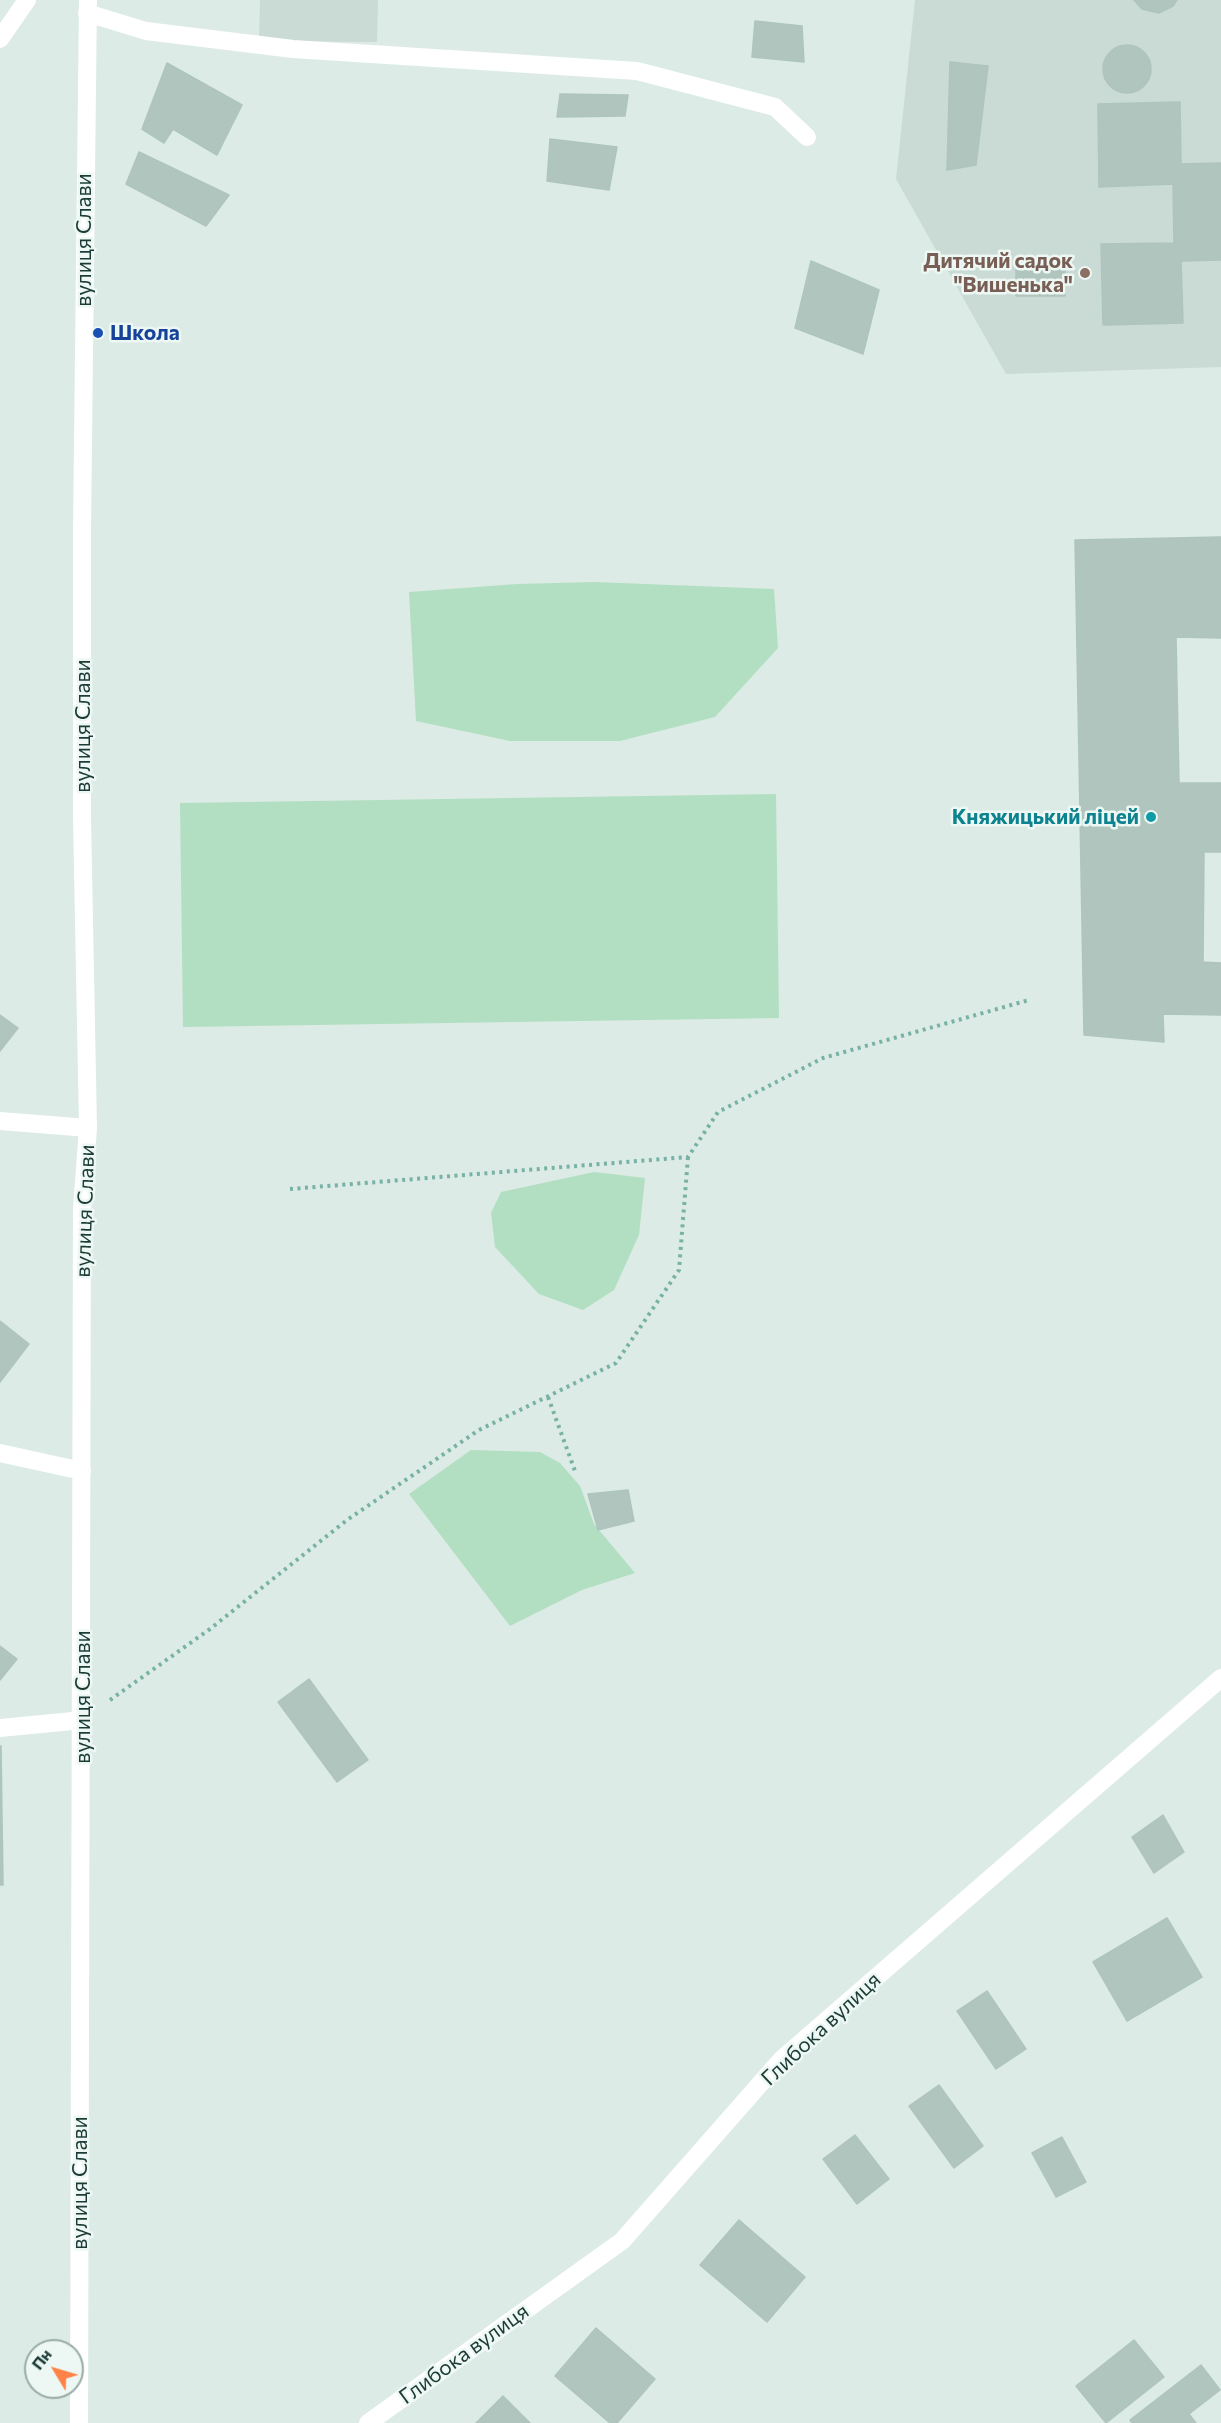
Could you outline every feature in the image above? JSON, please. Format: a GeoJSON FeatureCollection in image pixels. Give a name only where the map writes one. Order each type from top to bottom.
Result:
{"type":"FeatureCollection","features":[{"type":"Feature","properties":{"kind":"street"},"geometry":{"type":"LineString","coordinates":[[0,39],[27,0]]}},
{"type":"Feature","properties":{"kind":"street"},"geometry":{"type":"LineString","coordinates":[[87,7],[146,31],[293,48],[638,71],[775,107],[807,137]]}},
{"type":"Feature","properties":{"kind":"street","name":"вулиця Слави"},"geometry":{"type":"LineString","coordinates":[[79,2423],[83,1720],[82,1209],[88,1128],[82,818],[87,7]]}},
{"type":"Feature","properties":{"kind":"street"},"geometry":{"type":"LineString","coordinates":[[0,1121],[88,1128]]}},
{"type":"Feature","properties":{"kind":"street"},"geometry":{"type":"LineString","coordinates":[[0,1453],[82,1471]]}},
{"type":"Feature","properties":{"kind":"street","name":"Глибока вулиця"},"geometry":{"type":"LineString","coordinates":[[368,2423],[622,2241],[782,2059],[1221,1678]]}},
{"type":"Feature","properties":{"kind":"street"},"geometry":{"type":"LineString","coordinates":[[0,1728],[83,1720]]}},
{"type":"Feature","properties":{"kind":"path"},"geometry":{"type":"LineString","coordinates":[[83,1720],[210,1629],[347,1520],[478,1431],[616,1363],[679,1270],[688,1157],[718,1112],[823,1058],[1029,1000]]}},
{"type":"Feature","properties":{"kind":"path"},"geometry":{"type":"LineString","coordinates":[[290,1189],[688,1157]]}},
{"type":"Feature","properties":{"kind":"path"},"geometry":{"type":"LineString","coordinates":[[548,1397],[575,1471]]}},
{"type":"Feature","properties":{"kind":"shaded area"},"geometry":{"type":"Polygon","coordinates":[[[260,0],[378,0],[377,42],[259,41],[260,0]]]}},
{"type":"Feature","properties":{"kind":"shaded area","name":"Дитячий садок \"Вишенька\""},"geometry":{"type":"Polygon","coordinates":[[[915,0],[1221,0],[1221,367],[1006,374],[896,179],[915,0]]]}},
{"type":"Feature","properties":{"kind":"green space"},"geometry":{"type":"Polygon","coordinates":[[[594,582],[774,589],[778,648],[715,717],[620,741],[510,741],[416,721],[409,592],[517,584],[594,582]]]}},
{"type":"Feature","properties":{"kind":"green space"},"geometry":{"type":"Polygon","coordinates":[[[776,794],[779,1018],[183,1027],[180,803],[776,794]]]}},
{"type":"Feature","properties":{"kind":"green space"},"geometry":{"type":"Polygon","coordinates":[[[594,1172],[645,1178],[639,1235],[614,1290],[583,1310],[539,1294],[495,1247],[491,1213],[501,1192],[594,1172]]]}},
{"type":"Feature","properties":{"kind":"green space"},"geometry":{"type":"Polygon","coordinates":[[[471,1450],[540,1452],[560,1463],[580,1486],[594,1524],[635,1573],[582,1590],[510,1626],[409,1494],[471,1450]]]}},
{"type":"Feature","properties":{"kind":"building"},"geometry":{"type":"Polygon","coordinates":[[[1134,0],[1177,0],[1173,6],[1159,13],[1142,9],[1134,0]]]}},
{"type":"Feature","properties":{"kind":"building"},"geometry":{"type":"Polygon","coordinates":[[[755,21],[802,26],[804,62],[752,57],[755,21]]]}},
{"type":"Feature","properties":{"kind":"building"},"geometry":{"type":"Polygon","coordinates":[[[1122,45],[1132,45],[1144,52],[1151,64],[1151,74],[1144,86],[1132,93],[1122,93],[1107,82],[1103,74],[1103,64],[1114,49],[1122,45]]]}},
{"type":"Feature","properties":{"kind":"building"},"geometry":{"type":"Polygon","coordinates":[[[950,62],[988,66],[976,165],[947,170],[950,62]]]}},
{"type":"Feature","properties":{"kind":"building"},"geometry":{"type":"Polygon","coordinates":[[[167,63],[242,105],[217,155],[173,129],[164,143],[142,129],[167,63]]]}},
{"type":"Feature","properties":{"kind":"building"},"geometry":{"type":"Polygon","coordinates":[[[560,94],[628,95],[625,116],[557,117],[560,94]]]}},
{"type":"Feature","properties":{"kind":"building"},"geometry":{"type":"Polygon","coordinates":[[[1180,102],[1181,164],[1221,163],[1221,260],[1181,261],[1183,323],[1103,325],[1101,244],[1174,243],[1173,184],[1099,187],[1098,104],[1180,102]]]}},
{"type":"Feature","properties":{"kind":"building"},"geometry":{"type":"Polygon","coordinates":[[[550,139],[617,147],[609,190],[547,181],[550,139]]]}},
{"type":"Feature","properties":{"kind":"building"},"geometry":{"type":"Polygon","coordinates":[[[139,152],[229,195],[206,226],[126,184],[139,152]]]}},
{"type":"Feature","properties":{"kind":"building"},"geometry":{"type":"Polygon","coordinates":[[[1065,259],[1065,296],[1016,296],[1016,260],[1065,259]]]}},
{"type":"Feature","properties":{"kind":"building"},"geometry":{"type":"Polygon","coordinates":[[[811,261],[879,290],[863,354],[795,328],[811,261]]]}},
{"type":"Feature","properties":{"kind":"building","name":"Княжицький ліцей"},"geometry":{"type":"Polygon","coordinates":[[[1221,537],[1221,638],[1176,637],[1179,783],[1221,783],[1221,852],[1204,852],[1203,962],[1221,963],[1221,1015],[1163,1014],[1164,1042],[1084,1035],[1075,540],[1221,537]]]}},
{"type":"Feature","properties":{"kind":"building"},"geometry":{"type":"Polygon","coordinates":[[[0,1015],[18,1028],[0,1051],[0,1015]]]}},
{"type":"Feature","properties":{"kind":"building"},"geometry":{"type":"Polygon","coordinates":[[[0,1321],[29,1344],[0,1382],[0,1321]]]}},
{"type":"Feature","properties":{"kind":"building"},"geometry":{"type":"Polygon","coordinates":[[[628,1490],[634,1521],[598,1530],[588,1494],[628,1490]]]}},
{"type":"Feature","properties":{"kind":"building"},"geometry":{"type":"Polygon","coordinates":[[[0,1646],[17,1659],[0,1680],[0,1646]]]}},
{"type":"Feature","properties":{"kind":"building"},"geometry":{"type":"Polygon","coordinates":[[[309,1679],[368,1760],[337,1782],[278,1702],[309,1679]]]}},
{"type":"Feature","properties":{"kind":"building"},"geometry":{"type":"Polygon","coordinates":[[[1,1746],[3,1885],[0,1885],[1,1746]]]}},
{"type":"Feature","properties":{"kind":"building"},"geometry":{"type":"Polygon","coordinates":[[[1163,1815],[1184,1852],[1154,1873],[1132,1837],[1163,1815]]]}},
{"type":"Feature","properties":{"kind":"building"},"geometry":{"type":"Polygon","coordinates":[[[1167,1918],[1202,1977],[1127,2021],[1093,1962],[1167,1918]]]}},
{"type":"Feature","properties":{"kind":"building"},"geometry":{"type":"Polygon","coordinates":[[[987,1991],[1026,2049],[996,2069],[957,2011],[987,1991]]]}},
{"type":"Feature","properties":{"kind":"building"},"geometry":{"type":"Polygon","coordinates":[[[939,2085],[983,2146],[954,2168],[909,2106],[939,2085]]]}},
{"type":"Feature","properties":{"kind":"building"},"geometry":{"type":"Polygon","coordinates":[[[855,2135],[889,2179],[857,2204],[823,2159],[855,2135]]]}},
{"type":"Feature","properties":{"kind":"building"},"geometry":{"type":"Polygon","coordinates":[[[1062,2137],[1086,2182],[1056,2197],[1032,2153],[1062,2137]]]}},
{"type":"Feature","properties":{"kind":"building"},"geometry":{"type":"Polygon","coordinates":[[[739,2220],[805,2277],[767,2322],[700,2265],[739,2220]]]}},
{"type":"Feature","properties":{"kind":"building"},"geometry":{"type":"Polygon","coordinates":[[[596,2328],[655,2379],[617,2423],[610,2423],[555,2376],[596,2328]]]}},
{"type":"Feature","properties":{"kind":"building"},"geometry":{"type":"Polygon","coordinates":[[[1134,2340],[1164,2377],[1106,2423],[1076,2386],[1134,2340]]]}},
{"type":"Feature","properties":{"kind":"building"},"geometry":{"type":"Polygon","coordinates":[[[1201,2365],[1220,2390],[1189,2414],[1196,2423],[1132,2423],[1130,2420],[1201,2365]]]}},
{"type":"Feature","properties":{"kind":"building"},"geometry":{"type":"Polygon","coordinates":[[[503,2396],[530,2423],[476,2423],[503,2396]]]}},
{"type":"Feature","properties":{"kind":"place","name":"Дитячий садок \"Вишенька\""},"geometry":{"type":"Point","coordinates":[1085,273]}},
{"type":"Feature","properties":{"kind":"place","name":"Школа"},"geometry":{"type":"Point","coordinates":[98,333]}},
{"type":"Feature","properties":{"kind":"place","name":"Княжицький ліцей"},"geometry":{"type":"Point","coordinates":[1151,817]}}]}
